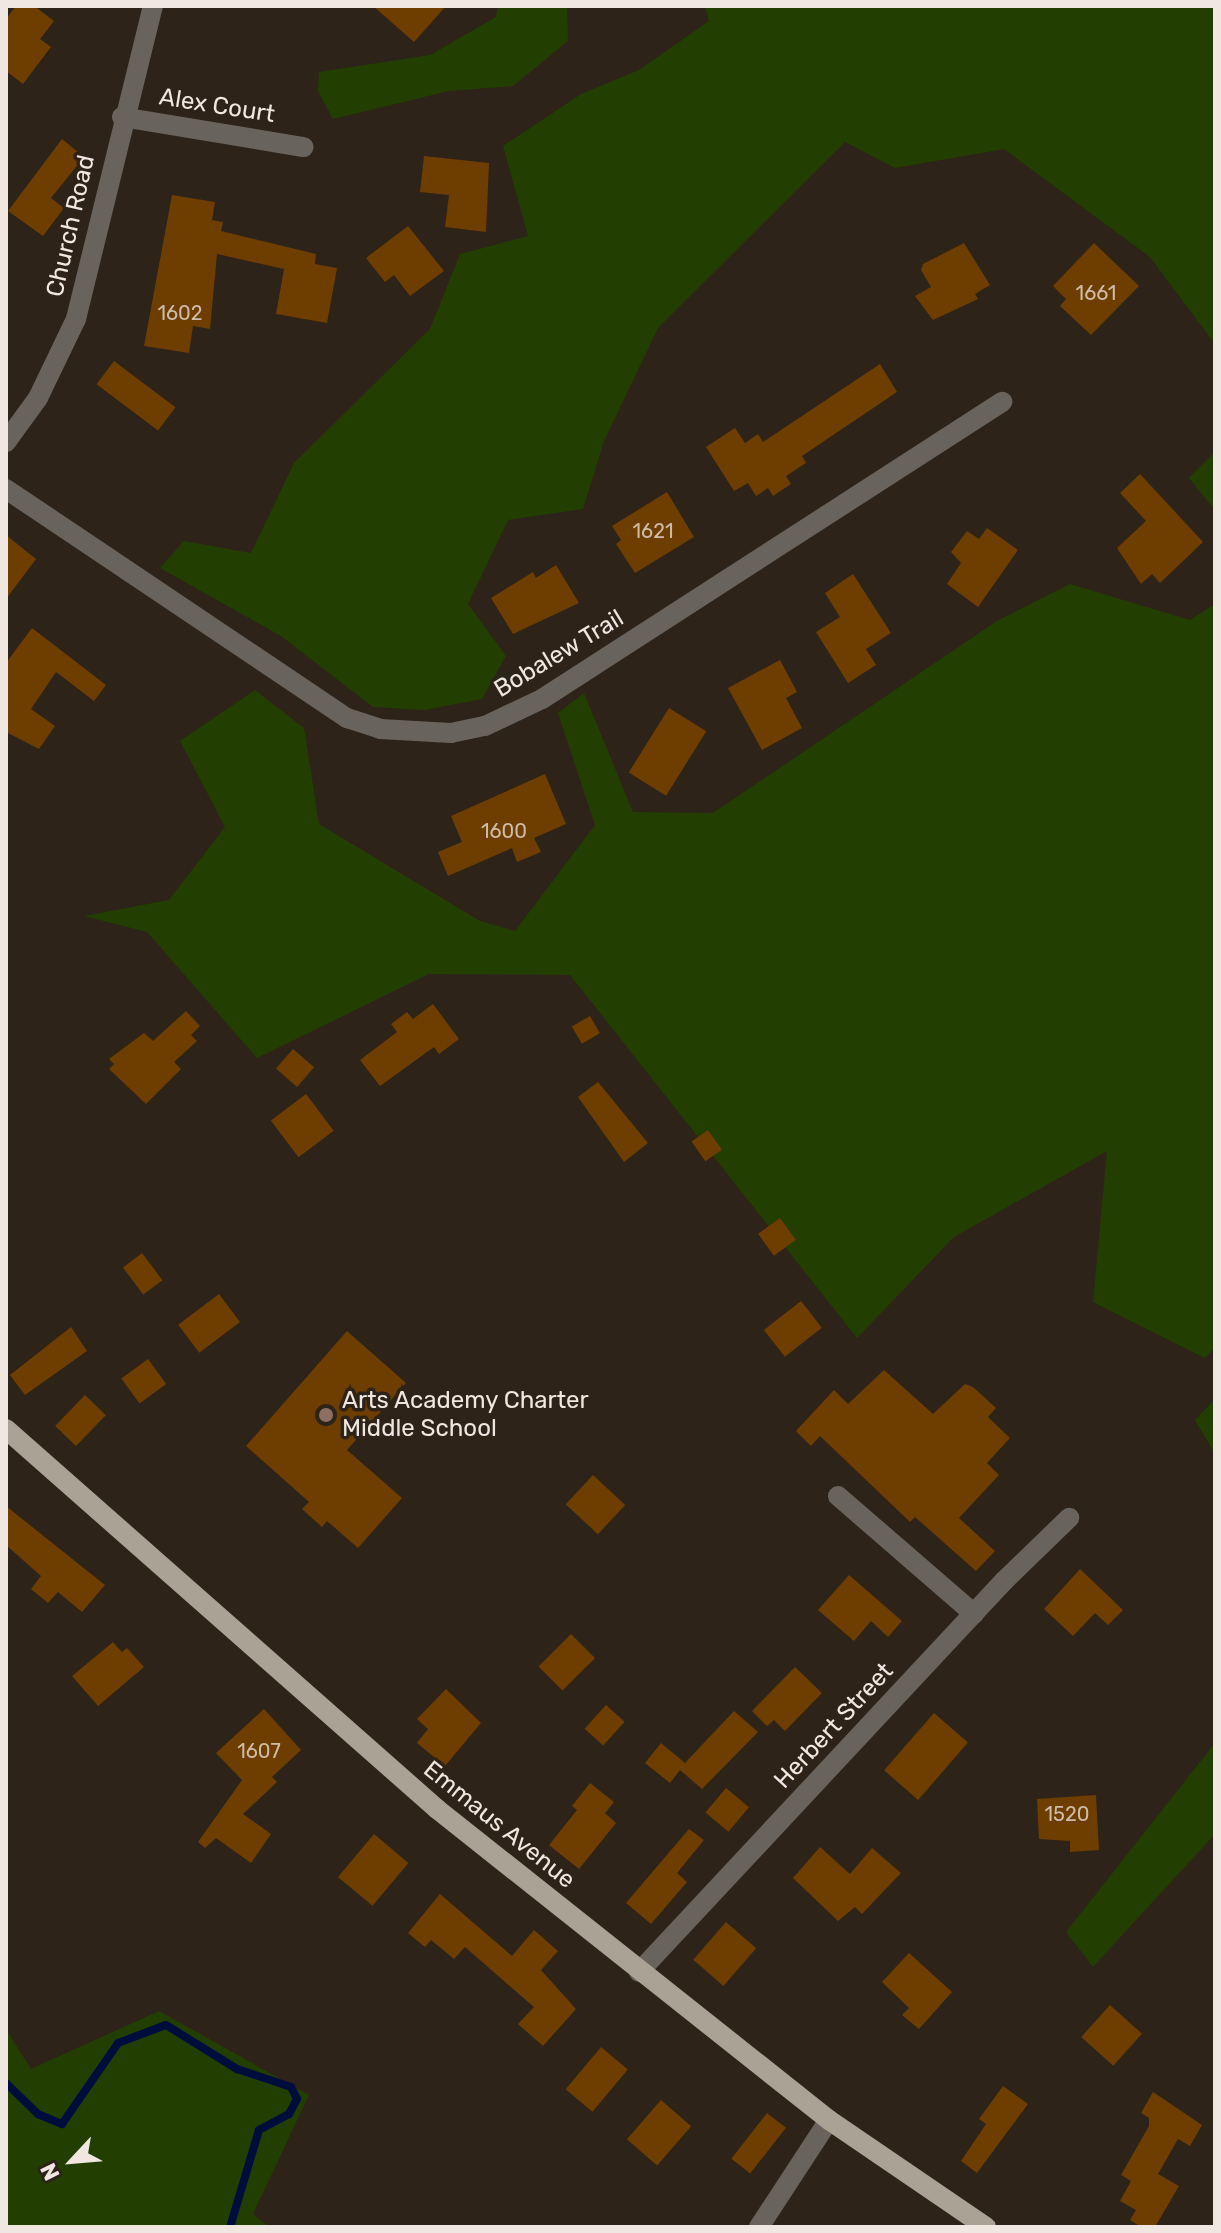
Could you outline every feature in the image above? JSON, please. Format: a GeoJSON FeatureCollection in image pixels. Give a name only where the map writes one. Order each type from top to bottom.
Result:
{"type":"FeatureCollection","features":[{"type":"Feature","properties":{"kind":"main road","name":"Emmaus Avenue"},"geometry":{"type":"LineString","coordinates":[[6,1429],[426,1800],[829,2120],[986,2227]]}},
{"type":"Feature","properties":{"kind":"street","name":"Church Road"},"geometry":{"type":"LineString","coordinates":[[6,442],[38,398],[76,319],[122,117],[153,6]]}},
{"type":"Feature","properties":{"kind":"street","name":"Alex Court"},"geometry":{"type":"LineString","coordinates":[[122,117],[304,147]]}},
{"type":"Feature","properties":{"kind":"street","name":"Bobalew Trail"},"geometry":{"type":"LineString","coordinates":[[6,489],[347,718],[380,729],[451,733],[485,726],[542,699],[1002,402]]}},
{"type":"Feature","properties":{"kind":"street"},"geometry":{"type":"LineString","coordinates":[[838,1496],[974,1614]]}},
{"type":"Feature","properties":{"kind":"street","name":"Herbert Street"},"geometry":{"type":"LineString","coordinates":[[639,1972],[974,1614],[1069,1518]]}},
{"type":"Feature","properties":{"kind":"street"},"geometry":{"type":"LineString","coordinates":[[759,2227],[829,2120]]}},
{"type":"Feature","properties":{"kind":"green space"},"geometry":{"type":"Polygon","coordinates":[[[498,6],[567,6],[568,41],[513,86],[449,91],[333,119],[318,91],[319,72],[430,55],[496,17],[498,6]]]}},
{"type":"Feature","properties":{"kind":"green space"},"geometry":{"type":"Polygon","coordinates":[[[705,6],[1215,6],[1215,344],[1150,257],[1004,149],[895,168],[845,142],[658,328],[604,441],[583,509],[508,520],[468,604],[506,656],[482,699],[425,710],[373,707],[281,636],[160,568],[184,541],[251,553],[294,463],[430,329],[460,254],[528,236],[503,146],[581,94],[639,70],[709,21],[705,6]]]}},
{"type":"Feature","properties":{"kind":"green space"},"geometry":{"type":"Polygon","coordinates":[[[1215,452],[1215,510],[1189,478],[1215,452]]]}},
{"type":"Feature","properties":{"kind":"green space"},"geometry":{"type":"Polygon","coordinates":[[[1070,584],[1190,620],[1215,604],[1215,1348],[1205,1358],[1093,1302],[1107,1151],[954,1237],[857,1338],[570,975],[429,974],[257,1058],[147,932],[84,916],[169,900],[225,827],[180,741],[255,690],[304,728],[319,824],[480,921],[515,931],[595,825],[558,713],[584,693],[633,812],[713,813],[997,621],[1070,584]]]}},
{"type":"Feature","properties":{"kind":"green space"},"geometry":{"type":"Polygon","coordinates":[[[1215,1399],[1215,1454],[1195,1420],[1215,1399]]]}},
{"type":"Feature","properties":{"kind":"green space"},"geometry":{"type":"Polygon","coordinates":[[[1215,1743],[1215,1834],[1093,1967],[1066,1932],[1215,1743]]]}},
{"type":"Feature","properties":{"kind":"green space"},"geometry":{"type":"Polygon","coordinates":[[[159,2011],[309,2095],[253,2214],[269,2227],[6,2227],[6,2029],[31,2069],[159,2011]]]}},
{"type":"Feature","properties":{"kind":"building"},"geometry":{"type":"Polygon","coordinates":[[[16,6],[34,6],[54,21],[40,39],[51,47],[23,84],[6,71],[6,19],[16,6]]]}},
{"type":"Feature","properties":{"kind":"building"},"geometry":{"type":"Polygon","coordinates":[[[373,6],[446,6],[414,42],[373,6]]]}},
{"type":"Feature","properties":{"kind":"building"},"geometry":{"type":"Polygon","coordinates":[[[62,139],[84,157],[51,198],[64,208],[43,236],[8,211],[62,139]]]}},
{"type":"Feature","properties":{"kind":"building"},"geometry":{"type":"Polygon","coordinates":[[[424,156],[489,163],[486,232],[445,227],[449,195],[420,192],[424,156]]]}},
{"type":"Feature","properties":{"kind":"building"},"geometry":{"type":"Polygon","coordinates":[[[172,195],[215,202],[212,220],[223,222],[221,231],[316,254],[315,264],[337,268],[327,323],[276,314],[284,269],[217,254],[210,329],[193,326],[189,353],[144,346],[172,195]]]}},
{"type":"Feature","properties":{"kind":"building"},"geometry":{"type":"Polygon","coordinates":[[[408,226],[444,271],[410,296],[394,275],[385,282],[366,258],[408,226]]]}},
{"type":"Feature","properties":{"kind":"building"},"geometry":{"type":"Polygon","coordinates":[[[964,243],[990,285],[975,294],[978,299],[933,320],[915,296],[931,287],[921,270],[923,264],[964,243]]]}},
{"type":"Feature","properties":{"kind":"building"},"geometry":{"type":"Polygon","coordinates":[[[1094,243],[1139,286],[1091,335],[1060,306],[1066,299],[1053,286],[1094,243]]]}},
{"type":"Feature","properties":{"kind":"building"},"geometry":{"type":"Polygon","coordinates":[[[114,361],[175,407],[158,431],[97,384],[114,361]]]}},
{"type":"Feature","properties":{"kind":"building"},"geometry":{"type":"Polygon","coordinates":[[[880,364],[897,392],[802,456],[806,463],[786,476],[791,484],[773,496],[768,488],[756,496],[748,483],[734,491],[706,447],[735,428],[745,443],[758,434],[763,442],[880,364]]]}},
{"type":"Feature","properties":{"kind":"building"},"geometry":{"type":"Polygon","coordinates":[[[1140,474],[1203,542],[1160,583],[1152,574],[1141,584],[1117,548],[1146,521],[1120,493],[1140,474]]]}},
{"type":"Feature","properties":{"kind":"building"},"geometry":{"type":"Polygon","coordinates":[[[667,492],[694,537],[635,573],[616,544],[621,540],[612,526],[667,492]]]}},
{"type":"Feature","properties":{"kind":"building"},"geometry":{"type":"Polygon","coordinates":[[[987,528],[1018,550],[978,607],[947,584],[961,563],[951,552],[967,531],[979,539],[987,528]]]}},
{"type":"Feature","properties":{"kind":"building"},"geometry":{"type":"Polygon","coordinates":[[[6,535],[36,559],[6,599],[6,535]]]}},
{"type":"Feature","properties":{"kind":"building"},"geometry":{"type":"Polygon","coordinates":[[[556,565],[579,603],[513,634],[491,598],[533,572],[536,578],[556,565]]]}},
{"type":"Feature","properties":{"kind":"building"},"geometry":{"type":"Polygon","coordinates":[[[853,574],[891,633],[866,649],[876,665],[848,683],[816,632],[840,617],[825,593],[853,574]]]}},
{"type":"Feature","properties":{"kind":"building"},"geometry":{"type":"Polygon","coordinates":[[[32,628],[106,685],[94,701],[56,672],[31,709],[55,726],[39,749],[6,732],[6,663],[32,628]]]}},
{"type":"Feature","properties":{"kind":"building"},"geometry":{"type":"Polygon","coordinates":[[[780,660],[797,692],[786,698],[802,728],[762,750],[728,688],[780,660]]]}},
{"type":"Feature","properties":{"kind":"building"},"geometry":{"type":"Polygon","coordinates":[[[669,708],[706,731],[666,796],[629,772],[669,708]]]}},
{"type":"Feature","properties":{"kind":"building"},"geometry":{"type":"Polygon","coordinates":[[[545,774],[566,824],[534,838],[541,852],[517,862],[512,848],[448,876],[438,852],[462,842],[451,816],[545,774]]]}},
{"type":"Feature","properties":{"kind":"building"},"geometry":{"type":"Polygon","coordinates":[[[433,1004],[459,1039],[439,1054],[434,1047],[380,1086],[360,1060],[397,1032],[391,1024],[407,1012],[413,1019],[433,1004]]]}},
{"type":"Feature","properties":{"kind":"building"},"geometry":{"type":"Polygon","coordinates":[[[186,1011],[200,1026],[191,1035],[197,1041],[174,1062],[181,1069],[146,1104],[109,1069],[114,1064],[109,1059],[144,1033],[153,1041],[186,1011]]]}},
{"type":"Feature","properties":{"kind":"building"},"geometry":{"type":"Polygon","coordinates":[[[590,1016],[600,1033],[582,1044],[572,1026],[590,1016]]]}},
{"type":"Feature","properties":{"kind":"building"},"geometry":{"type":"Polygon","coordinates":[[[293,1049],[314,1067],[297,1087],[276,1069],[293,1049]]]}},
{"type":"Feature","properties":{"kind":"building"},"geometry":{"type":"Polygon","coordinates":[[[598,1082],[648,1143],[624,1162],[578,1097],[598,1082]]]}},
{"type":"Feature","properties":{"kind":"building"},"geometry":{"type":"Polygon","coordinates":[[[306,1094],[334,1131],[299,1157],[271,1120],[306,1094]]]}},
{"type":"Feature","properties":{"kind":"building"},"geometry":{"type":"Polygon","coordinates":[[[708,1130],[722,1150],[705,1161],[692,1141],[708,1130]]]}},
{"type":"Feature","properties":{"kind":"building"},"geometry":{"type":"Polygon","coordinates":[[[780,1218],[796,1240],[774,1256],[758,1234],[780,1218]]]}},
{"type":"Feature","properties":{"kind":"building"},"geometry":{"type":"Polygon","coordinates":[[[142,1253],[162,1280],[143,1295],[123,1267],[142,1253]]]}},
{"type":"Feature","properties":{"kind":"building"},"geometry":{"type":"Polygon","coordinates":[[[219,1294],[240,1322],[199,1353],[178,1325],[219,1294]]]}},
{"type":"Feature","properties":{"kind":"building"},"geometry":{"type":"Polygon","coordinates":[[[801,1301],[822,1328],[785,1357],[764,1330],[801,1301]]]}},
{"type":"Feature","properties":{"kind":"building"},"geometry":{"type":"Polygon","coordinates":[[[71,1327],[87,1351],[25,1395],[10,1375],[71,1327]]]}},
{"type":"Feature","properties":{"kind":"building","name":"Arts Academy Charter Middle School"},"geometry":{"type":"Polygon","coordinates":[[[347,1331],[406,1383],[347,1450],[402,1498],[358,1548],[327,1521],[322,1527],[302,1509],[309,1502],[246,1446],[347,1331]]]}},
{"type":"Feature","properties":{"kind":"building"},"geometry":{"type":"Polygon","coordinates":[[[148,1359],[166,1384],[140,1403],[121,1378],[148,1359]]]}},
{"type":"Feature","properties":{"kind":"building"},"geometry":{"type":"Polygon","coordinates":[[[884,1370],[933,1414],[965,1384],[973,1387],[996,1408],[988,1417],[1010,1438],[987,1463],[999,1475],[959,1518],[995,1551],[976,1571],[915,1517],[910,1522],[820,1436],[811,1446],[796,1431],[834,1390],[848,1404],[884,1370]]]}},
{"type":"Feature","properties":{"kind":"building"},"geometry":{"type":"Polygon","coordinates":[[[85,1395],[106,1415],[76,1446],[55,1426],[85,1395]]]}},
{"type":"Feature","properties":{"kind":"building"},"geometry":{"type":"Polygon","coordinates":[[[593,1475],[625,1505],[598,1534],[566,1504],[593,1475]]]}},
{"type":"Feature","properties":{"kind":"building"},"geometry":{"type":"Polygon","coordinates":[[[6,1506],[105,1585],[82,1612],[58,1592],[48,1603],[31,1589],[41,1576],[6,1545],[6,1506]]]}},
{"type":"Feature","properties":{"kind":"building"},"geometry":{"type":"Polygon","coordinates":[[[1080,1569],[1123,1610],[1108,1625],[1095,1613],[1073,1636],[1044,1609],[1080,1569]]]}},
{"type":"Feature","properties":{"kind":"building"},"geometry":{"type":"Polygon","coordinates":[[[849,1575],[902,1621],[888,1637],[871,1621],[854,1641],[818,1610],[849,1575]]]}},
{"type":"Feature","properties":{"kind":"building"},"geometry":{"type":"Polygon","coordinates":[[[571,1634],[595,1658],[563,1691],[538,1667],[571,1634]]]}},
{"type":"Feature","properties":{"kind":"building"},"geometry":{"type":"Polygon","coordinates":[[[113,1642],[122,1652],[127,1648],[144,1667],[98,1706],[72,1676],[113,1642]]]}},
{"type":"Feature","properties":{"kind":"building"},"geometry":{"type":"Polygon","coordinates":[[[795,1667],[822,1693],[785,1731],[774,1720],[767,1726],[752,1711],[795,1667]]]}},
{"type":"Feature","properties":{"kind":"building"},"geometry":{"type":"Polygon","coordinates":[[[446,1689],[481,1723],[445,1766],[417,1743],[428,1729],[417,1719],[446,1689]]]}},
{"type":"Feature","properties":{"kind":"building"},"geometry":{"type":"Polygon","coordinates":[[[606,1705],[625,1722],[603,1746],[585,1729],[606,1705]]]}},
{"type":"Feature","properties":{"kind":"building"},"geometry":{"type":"Polygon","coordinates":[[[264,1709],[301,1750],[272,1777],[277,1782],[243,1814],[271,1834],[251,1863],[216,1838],[205,1848],[198,1842],[242,1780],[216,1753],[264,1709]]]}},
{"type":"Feature","properties":{"kind":"building"},"geometry":{"type":"Polygon","coordinates":[[[734,1711],[758,1732],[702,1789],[680,1770],[670,1783],[645,1763],[661,1743],[685,1763],[734,1711]]]}},
{"type":"Feature","properties":{"kind":"building"},"geometry":{"type":"Polygon","coordinates":[[[934,1713],[968,1743],[918,1800],[884,1770],[934,1713]]]}},
{"type":"Feature","properties":{"kind":"building"},"geometry":{"type":"Polygon","coordinates":[[[590,1783],[614,1802],[605,1813],[616,1823],[579,1869],[549,1845],[577,1810],[572,1806],[590,1783]]]}},
{"type":"Feature","properties":{"kind":"building"},"geometry":{"type":"Polygon","coordinates":[[[726,1788],[749,1807],[728,1832],[705,1813],[726,1788]]]}},
{"type":"Feature","properties":{"kind":"building"},"geometry":{"type":"Polygon","coordinates":[[[1096,1795],[1099,1850],[1070,1852],[1070,1841],[1039,1839],[1037,1799],[1096,1795]]]}},
{"type":"Feature","properties":{"kind":"building"},"geometry":{"type":"Polygon","coordinates":[[[689,1829],[704,1840],[677,1873],[687,1882],[651,1924],[626,1903],[689,1829]]]}},
{"type":"Feature","properties":{"kind":"building"},"geometry":{"type":"Polygon","coordinates":[[[374,1834],[408,1863],[372,1906],[338,1877],[374,1834]]]}},
{"type":"Feature","properties":{"kind":"building"},"geometry":{"type":"Polygon","coordinates":[[[820,1847],[850,1874],[872,1848],[901,1873],[862,1914],[855,1907],[838,1921],[793,1878],[820,1847]]]}},
{"type":"Feature","properties":{"kind":"building"},"geometry":{"type":"Polygon","coordinates":[[[440,1894],[512,1956],[534,1930],[558,1951],[541,1970],[576,2009],[543,2046],[518,2024],[534,2007],[465,1947],[454,1959],[431,1940],[425,1947],[408,1933],[440,1894]]]}},
{"type":"Feature","properties":{"kind":"building"},"geometry":{"type":"Polygon","coordinates":[[[726,1922],[756,1948],[723,1986],[693,1960],[726,1922]]]}},
{"type":"Feature","properties":{"kind":"building"},"geometry":{"type":"Polygon","coordinates":[[[909,1953],[952,1992],[919,2029],[902,2015],[909,2008],[882,1982],[909,1953]]]}},
{"type":"Feature","properties":{"kind":"building"},"geometry":{"type":"Polygon","coordinates":[[[1110,2005],[1142,2034],[1113,2066],[1081,2037],[1110,2005]]]}},
{"type":"Feature","properties":{"kind":"building"},"geometry":{"type":"Polygon","coordinates":[[[601,2047],[628,2069],[592,2112],[566,2089],[601,2047]]]}},
{"type":"Feature","properties":{"kind":"building"},"geometry":{"type":"Polygon","coordinates":[[[1003,2086],[1028,2104],[977,2173],[961,2161],[986,2124],[979,2119],[1003,2086]]]}},
{"type":"Feature","properties":{"kind":"building"},"geometry":{"type":"Polygon","coordinates":[[[1153,2092],[1202,2125],[1190,2146],[1178,2139],[1158,2174],[1179,2186],[1155,2227],[1141,2227],[1130,2220],[1136,2210],[1120,2201],[1131,2181],[1121,2175],[1149,2126],[1149,2118],[1141,2113],[1153,2092]]]}},
{"type":"Feature","properties":{"kind":"building"},"geometry":{"type":"Polygon","coordinates":[[[661,2100],[691,2126],[657,2165],[627,2139],[661,2100]]]}},
{"type":"Feature","properties":{"kind":"building"},"geometry":{"type":"Polygon","coordinates":[[[767,2113],[786,2128],[750,2173],[731,2159],[767,2113]]]}},
{"type":"Feature","properties":{"kind":"waterway"},"geometry":{"type":"LineString","coordinates":[[6,2083],[38,2114],[62,2124],[118,2043],[166,2025],[237,2069],[291,2087],[297,2099],[289,2114],[259,2130],[230,2227]]}},
{"type":"Feature","properties":{"kind":"place","name":"Arts Academy Charter Middle School"},"geometry":{"type":"Point","coordinates":[326,1415]}}]}
